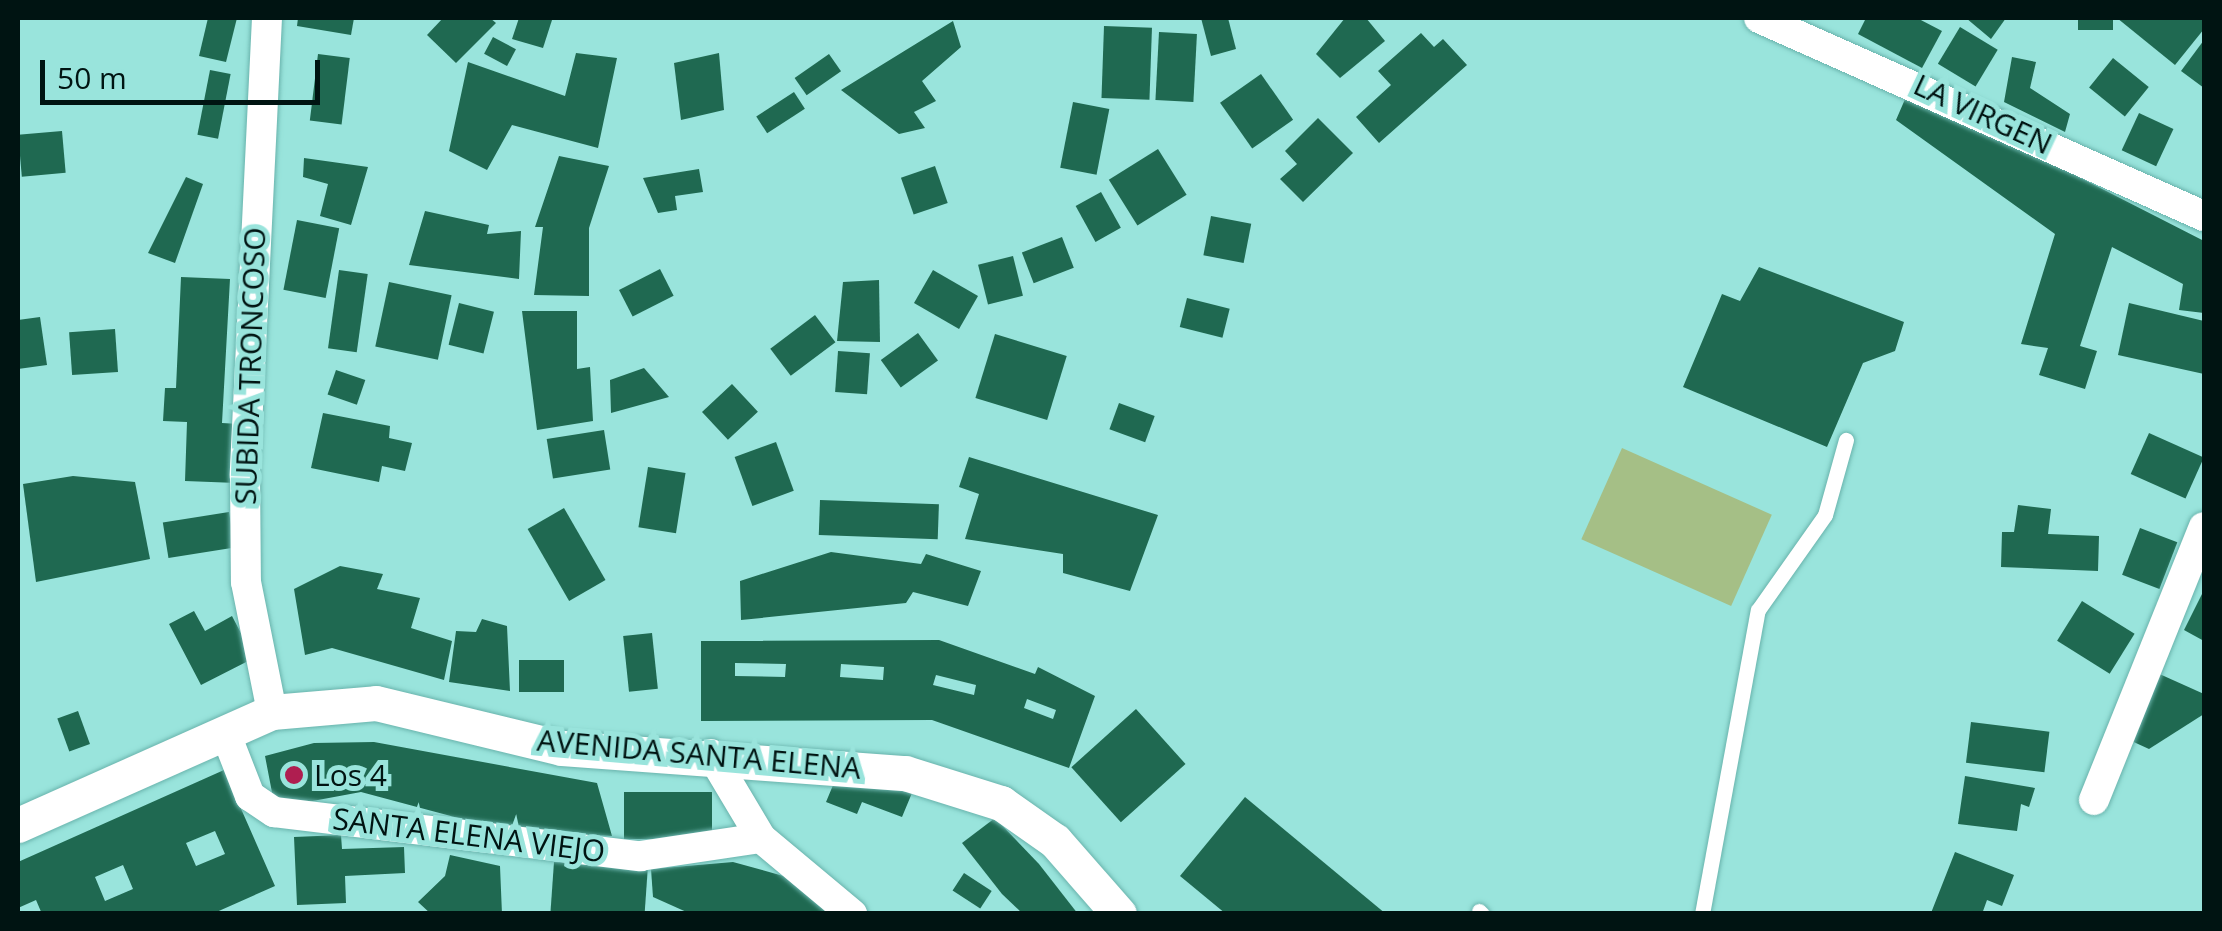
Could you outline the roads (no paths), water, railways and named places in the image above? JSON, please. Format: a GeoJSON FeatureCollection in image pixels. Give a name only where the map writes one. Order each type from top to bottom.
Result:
{"type":"FeatureCollection","features":[{"type":"Feature","properties":{"kind":"street","name":"SUBIDA TRONCOSO"},"geometry":{"type":"LineString","coordinates":[[267,18],[244,474],[246,582],[272,712]]}},
{"type":"Feature","properties":{"kind":"street","name":"LA VIRGEN"},"geometry":{"type":"LineString","coordinates":[[1760,18],[2204,216]]}},
{"type":"Feature","properties":{"kind":"street"},"geometry":{"type":"LineString","coordinates":[[2094,800],[2204,527]]}},
{"type":"Feature","properties":{"kind":"street","name":"AVENIDA SANTA ELENA"},"geometry":{"type":"LineString","coordinates":[[18,825],[272,712],[376,703],[562,748],[711,754],[905,773],[1001,803],[1055,841],[1120,914]]}},
{"type":"Feature","properties":{"kind":"street","name":"SANTA ELENA VIEJO"},"geometry":{"type":"LineString","coordinates":[[225,732],[250,796],[274,812],[640,856],[760,838]]}},
{"type":"Feature","properties":{"kind":"street"},"geometry":{"type":"LineString","coordinates":[[711,754],[760,838],[852,914]]}},
{"type":"Feature","properties":{"kind":"lane"},"geometry":{"type":"LineString","coordinates":[[1702,914],[1758,610],[1825,516],[1846,440]]}},
{"type":"Feature","properties":{"kind":"place","name":"Los 4"},"geometry":{"type":"Point","coordinates":[294,775]}}]}
